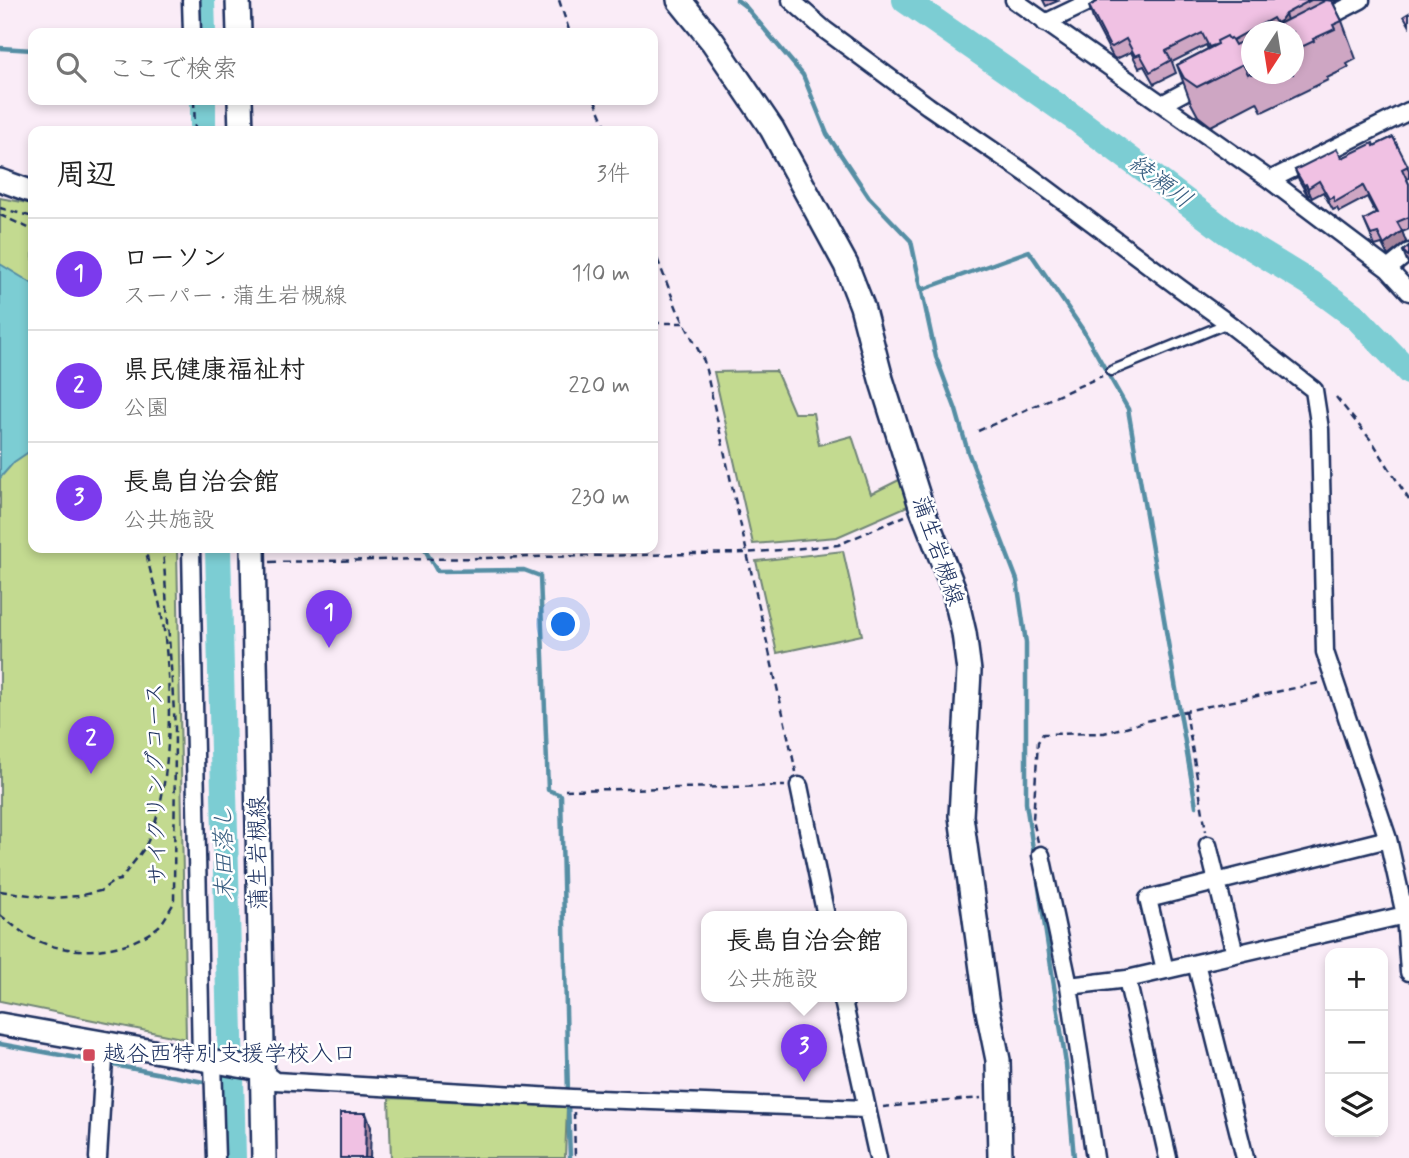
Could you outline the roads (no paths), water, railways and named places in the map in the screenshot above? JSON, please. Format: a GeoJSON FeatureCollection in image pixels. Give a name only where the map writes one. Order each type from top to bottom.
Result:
{"type":"FeatureCollection","features":[{"type":"Feature","properties":{"kind":"main road"},"geometry":{"type":"LineString","coordinates":[[238,0],[239,28]]}},
{"type":"Feature","properties":{"kind":"main road","name":"蒲生岩槻線"},"geometry":{"type":"LineString","coordinates":[[679,0],[713,42],[772,130],[846,265],[862,306],[881,379],[922,509],[954,590],[969,671],[961,816],[987,1006],[998,1060],[1000,1158]]}},
{"type":"Feature","properties":{"kind":"main road"},"geometry":{"type":"LineString","coordinates":[[240,105],[241,126]]}},
{"type":"Feature","properties":{"kind":"main road","name":"蒲生岩槻線"},"geometry":{"type":"LineString","coordinates":[[253,555],[264,1158]]}},
{"type":"Feature","properties":{"kind":"street"},"geometry":{"type":"LineString","coordinates":[[191,0],[192,28]]}},
{"type":"Feature","properties":{"kind":"street"},"geometry":{"type":"LineString","coordinates":[[791,0],[825,30],[1027,174],[1314,390],[1320,429],[1325,652],[1388,839],[1405,915],[1409,972]]}},
{"type":"Feature","properties":{"kind":"street"},"geometry":{"type":"LineString","coordinates":[[1014,0],[1270,180],[1388,270],[1409,292]]}},
{"type":"Feature","properties":{"kind":"street"},"geometry":{"type":"LineString","coordinates":[[1045,23],[1093,0]]}},
{"type":"Feature","properties":{"kind":"street"},"geometry":{"type":"LineString","coordinates":[[1304,29],[1362,0]]}},
{"type":"Feature","properties":{"kind":"street"},"geometry":{"type":"LineString","coordinates":[[1162,104],[1218,75]]}},
{"type":"Feature","properties":{"kind":"street"},"geometry":{"type":"LineString","coordinates":[[1270,180],[1409,111]]}},
{"type":"Feature","properties":{"kind":"street"},"geometry":{"type":"LineString","coordinates":[[0,180],[28,190]]}},
{"type":"Feature","properties":{"kind":"street"},"geometry":{"type":"LineString","coordinates":[[1388,270],[1409,252]]}},
{"type":"Feature","properties":{"kind":"street"},"geometry":{"type":"LineString","coordinates":[[191,553],[207,1061],[216,1158]]}},
{"type":"Feature","properties":{"kind":"street"},"geometry":{"type":"LineString","coordinates":[[799,786],[825,911]]}},
{"type":"Feature","properties":{"kind":"street"},"geometry":{"type":"LineString","coordinates":[[1165,970],[1148,899],[1388,839]]}},
{"type":"Feature","properties":{"kind":"street"},"geometry":{"type":"LineString","coordinates":[[1208,845],[1235,954]]}},
{"type":"Feature","properties":{"kind":"street"},"geometry":{"type":"LineString","coordinates":[[1041,855],[1069,986],[1095,1158]]}},
{"type":"Feature","properties":{"kind":"street"},"geometry":{"type":"LineString","coordinates":[[1069,986],[1127,979],[1405,915]]}},
{"type":"Feature","properties":{"kind":"street"},"geometry":{"type":"LineString","coordinates":[[1196,963],[1245,1158]]}},
{"type":"Feature","properties":{"kind":"street"},"geometry":{"type":"LineString","coordinates":[[1127,979],[1168,1158]]}},
{"type":"Feature","properties":{"kind":"street"},"geometry":{"type":"LineString","coordinates":[[843,1002],[878,1158]]}},
{"type":"Feature","properties":{"kind":"street"},"geometry":{"type":"LineString","coordinates":[[0,1024],[261,1070],[275,1081],[568,1098],[866,1109]]}},
{"type":"Feature","properties":{"kind":"street"},"geometry":{"type":"LineString","coordinates":[[98,1158],[105,1044]]}},
{"type":"Feature","properties":{"kind":"lane"},"geometry":{"type":"LineString","coordinates":[[1111,371],[1228,323]]}},
{"type":"Feature","properties":{"kind":"water"},"geometry":{"type":"Polygon","coordinates":[[[0,264],[28,281],[28,452],[14,462],[0,478],[0,264]]]}},
{"type":"Feature","properties":{"kind":"waterway","name":"末田落し"},"geometry":{"type":"LineString","coordinates":[[202,0],[203,28]]}},
{"type":"Feature","properties":{"kind":"waterway"},"geometry":{"type":"LineString","coordinates":[[737,0],[803,75],[827,134],[869,197],[911,241],[936,357],[968,452],[1017,580],[1026,643],[1026,803],[1066,1064],[1074,1158]]}},
{"type":"Feature","properties":{"kind":"waterway","name":"綾瀬川"},"geometry":{"type":"LineString","coordinates":[[905,0],[1079,121],[1228,233],[1310,283],[1356,317],[1409,372]]}},
{"type":"Feature","properties":{"kind":"waterway"},"geometry":{"type":"LineString","coordinates":[[0,48],[28,50]]}},
{"type":"Feature","properties":{"kind":"waterway","name":"末田落し"},"geometry":{"type":"LineString","coordinates":[[203,105],[203,126]]}},
{"type":"Feature","properties":{"kind":"waterway"},"geometry":{"type":"LineString","coordinates":[[921,290],[1029,251],[1083,330],[1128,409],[1196,806]]}},
{"type":"Feature","properties":{"kind":"waterway","name":"末田落し"},"geometry":{"type":"LineString","coordinates":[[218,553],[233,1158]]}},
{"type":"Feature","properties":{"kind":"waterway"},"geometry":{"type":"LineString","coordinates":[[427,553],[437,571],[524,570],[540,576],[548,790],[561,795],[568,1094]]}},
{"type":"Feature","properties":{"kind":"waterway"},"geometry":{"type":"LineString","coordinates":[[0,1044],[99,1062]]}},
{"type":"Feature","properties":{"kind":"waterway"},"geometry":{"type":"LineString","coordinates":[[108,1064],[209,1083]]}},
{"type":"Feature","properties":{"kind":"waterway"},"geometry":{"type":"LineString","coordinates":[[217,1085],[232,1089]]}},
{"type":"Feature","properties":{"kind":"waterway"},"geometry":{"type":"LineString","coordinates":[[568,1103],[570,1158]]}},
{"type":"Feature","properties":{"kind":"place","name":"ローソン"},"geometry":{"type":"Point","coordinates":[329,648]}},
{"type":"Feature","properties":{"kind":"place","name":"県民健康福祉村"},"geometry":{"type":"Point","coordinates":[91,774]}},
{"type":"Feature","properties":{"kind":"place","name":"越谷西特別支援学校入口"},"geometry":{"type":"Point","coordinates":[89,1055]}},
{"type":"Feature","properties":{"kind":"place","name":"長島自治会館"},"geometry":{"type":"Point","coordinates":[804,1082]}}]}
